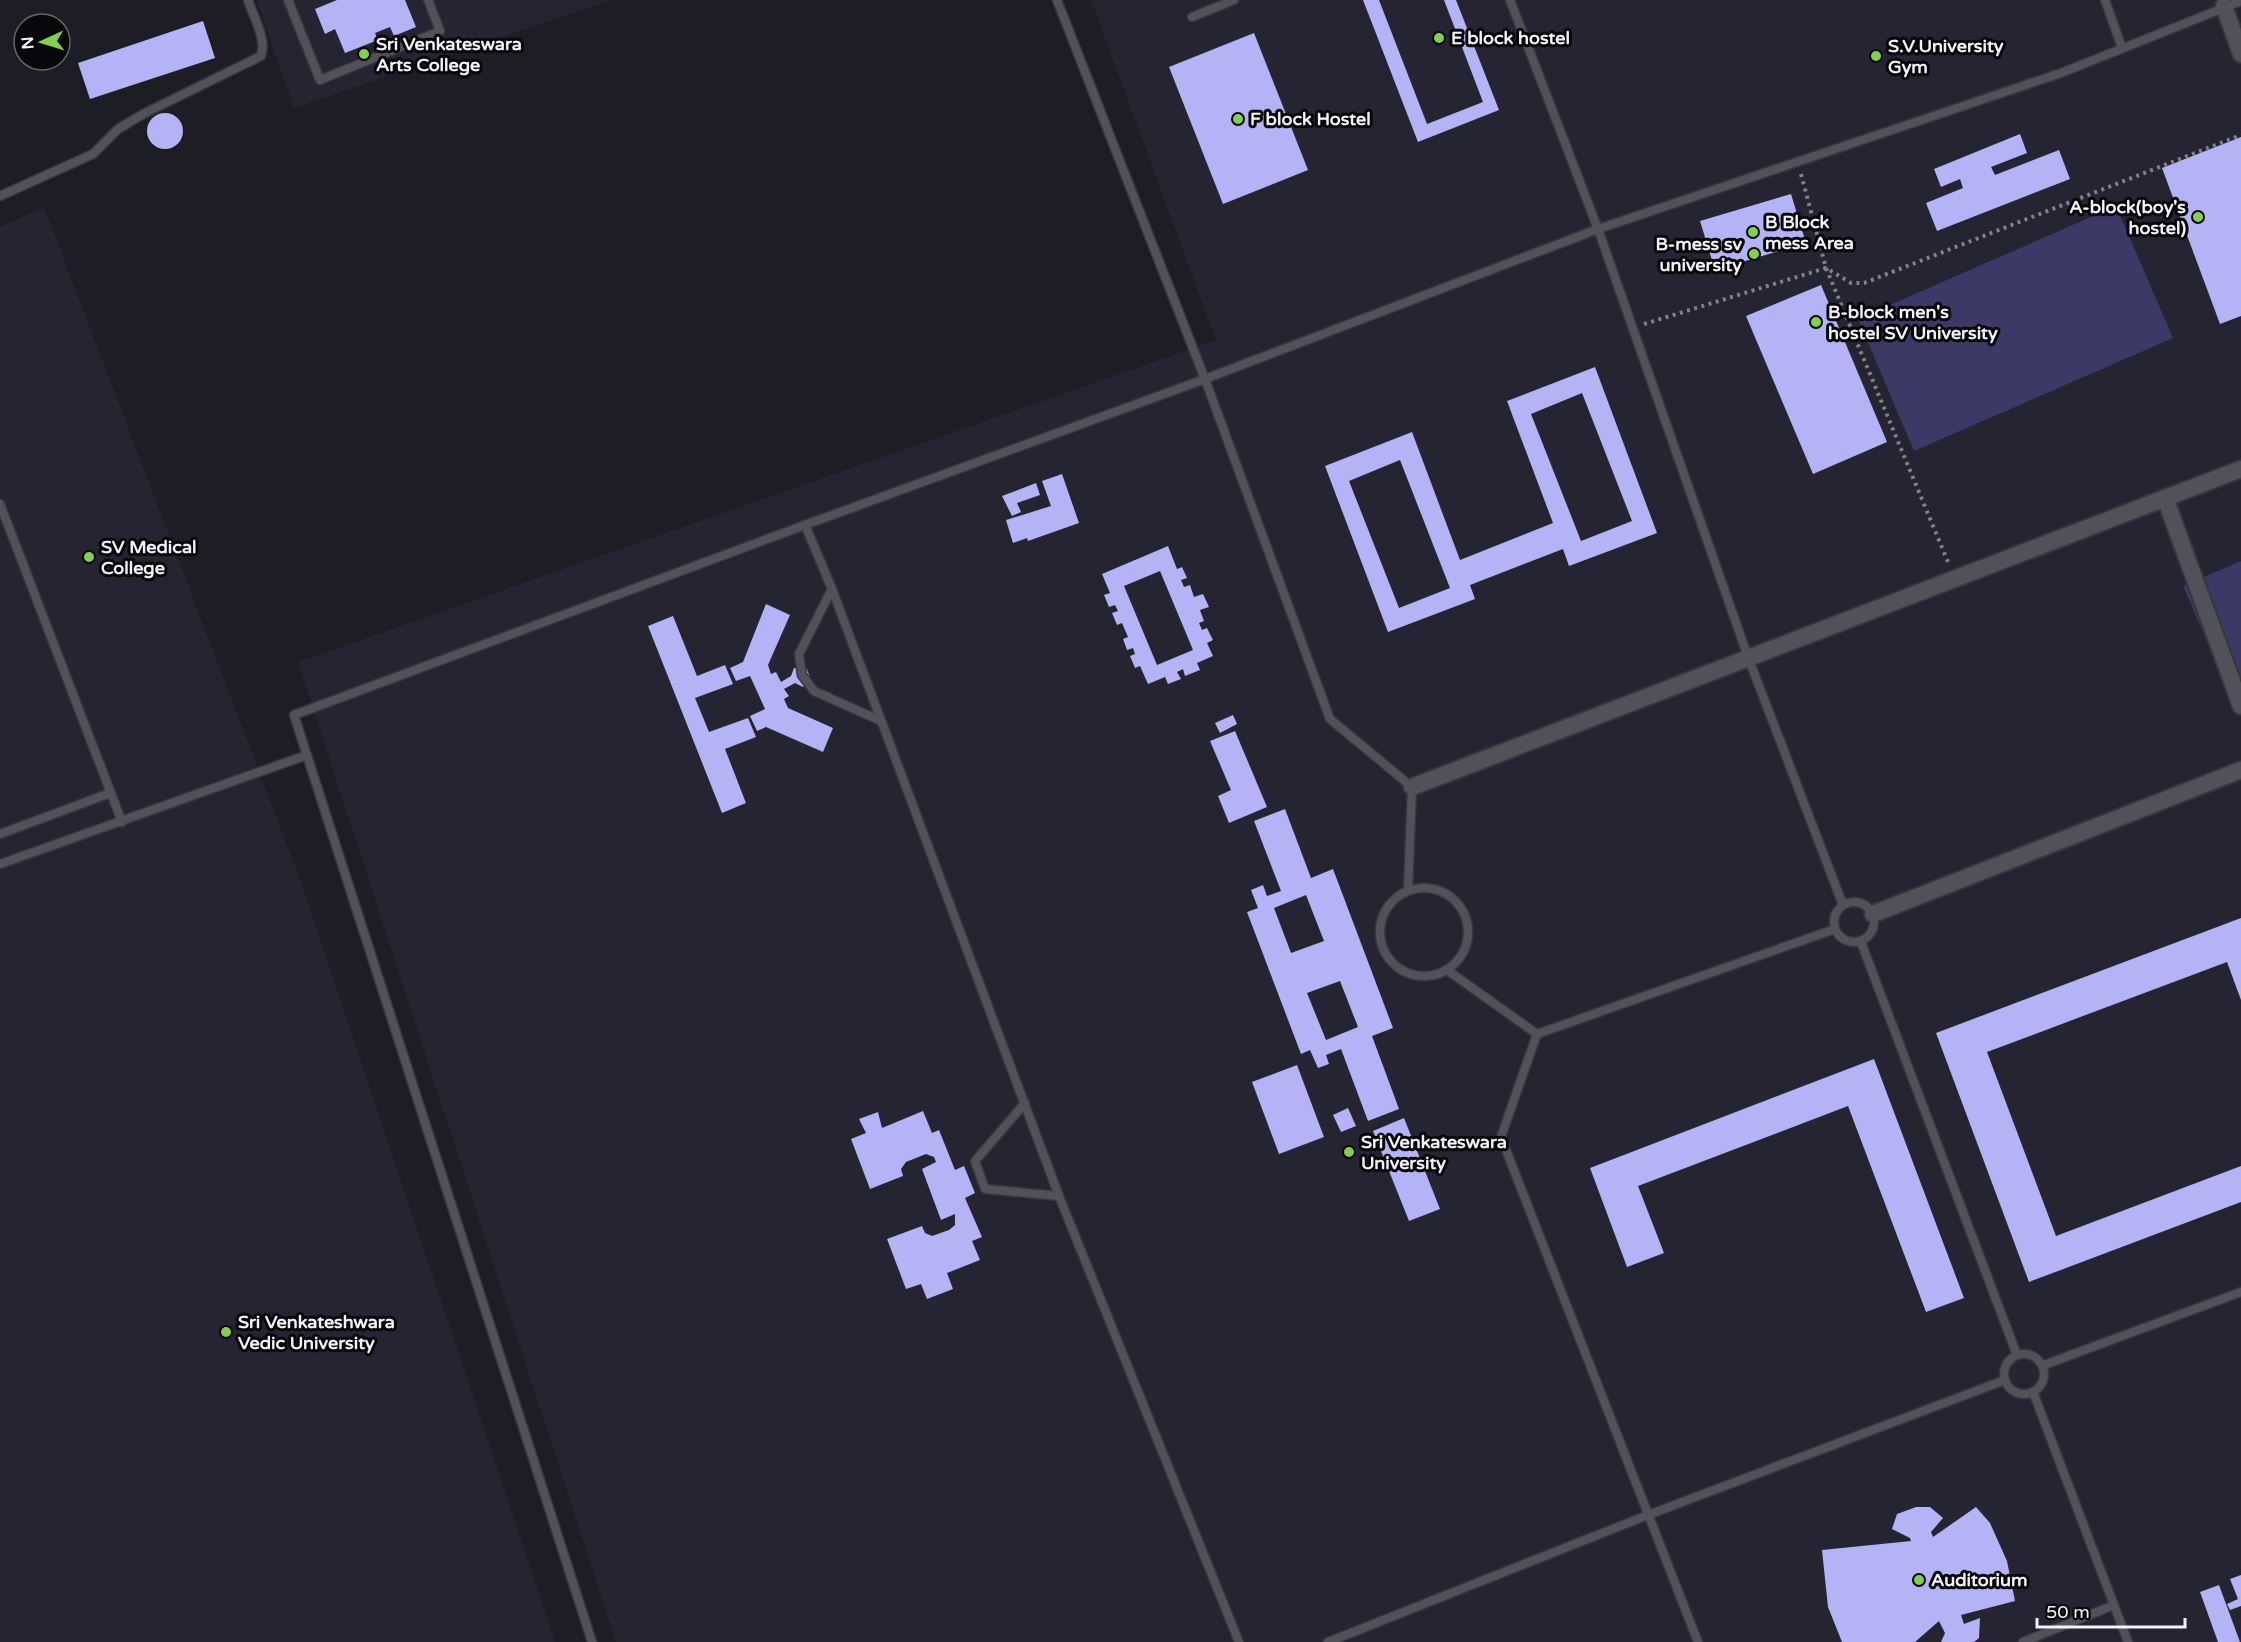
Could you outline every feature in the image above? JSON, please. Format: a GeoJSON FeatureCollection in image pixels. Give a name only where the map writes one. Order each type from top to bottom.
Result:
{"type":"FeatureCollection","features":[{"type":"Feature","properties":{"kind":"street"},"geometry":{"type":"LineString","coordinates":[[2224,6],[2241,54]]}},
{"type":"Feature","properties":{"kind":"street"},"geometry":{"type":"LineString","coordinates":[[1412,788],[2241,469]]}},
{"type":"Feature","properties":{"kind":"street"},"geometry":{"type":"LineString","coordinates":[[2165,498],[2241,706]]}},
{"type":"Feature","properties":{"kind":"street"},"geometry":{"type":"LineString","coordinates":[[1873,914],[2241,770]]}},
{"type":"Feature","properties":{"kind":"lane"},"geometry":{"type":"LineString","coordinates":[[0,196],[93,154],[118,129],[145,113],[261,56],[262,39],[248,0]]}},
{"type":"Feature","properties":{"kind":"lane"},"geometry":{"type":"LineString","coordinates":[[288,0],[320,80],[440,31],[428,0]]}},
{"type":"Feature","properties":{"kind":"lane"},"geometry":{"type":"LineString","coordinates":[[1057,0],[1205,379],[1330,719],[1412,788],[1408,890]]}},
{"type":"Feature","properties":{"kind":"lane"},"geometry":{"type":"LineString","coordinates":[[1192,17],[1234,0]]}},
{"type":"Feature","properties":{"kind":"lane"},"geometry":{"type":"LineString","coordinates":[[1510,0],[1598,230],[1748,657],[1843,905]]}},
{"type":"Feature","properties":{"kind":"lane"},"geometry":{"type":"LineString","coordinates":[[2105,0],[2122,48]]}},
{"type":"Feature","properties":{"kind":"lane"},"geometry":{"type":"LineString","coordinates":[[592,1642],[294,715],[1205,379],[1598,230],[2061,73],[2241,1]]}},
{"type":"Feature","properties":{"kind":"lane"},"geometry":{"type":"LineString","coordinates":[[0,504],[122,822]]}},
{"type":"Feature","properties":{"kind":"lane"},"geometry":{"type":"LineString","coordinates":[[805,525],[832,589],[1059,1196],[1239,1642]]}},
{"type":"Feature","properties":{"kind":"lane"},"geometry":{"type":"LineString","coordinates":[[832,589],[799,654],[802,675],[814,691],[881,721]]}},
{"type":"Feature","properties":{"kind":"lane"},"geometry":{"type":"LineString","coordinates":[[0,864],[307,755]]}},
{"type":"Feature","properties":{"kind":"lane"},"geometry":{"type":"LineString","coordinates":[[0,834],[110,793]]}},
{"type":"Feature","properties":{"kind":"lane"},"geometry":{"type":"LineString","coordinates":[[1436,889],[1449,896],[1460,906],[1467,926],[1465,948],[1458,960],[1447,970],[1433,975],[1419,976],[1405,972],[1393,963],[1385,951],[1380,937],[1381,923],[1386,909],[1395,898],[1408,890],[1436,889]]}},
{"type":"Feature","properties":{"kind":"lane"},"geometry":{"type":"LineString","coordinates":[[1851,902],[1860,903],[1868,906],[1873,914],[1875,922],[1873,930],[1861,942],[1845,941],[1834,929],[1837,911],[1843,905],[1851,902]]}},
{"type":"Feature","properties":{"kind":"lane"},"geometry":{"type":"LineString","coordinates":[[1537,1034],[1834,929]]}},
{"type":"Feature","properties":{"kind":"lane"},"geometry":{"type":"LineString","coordinates":[[1861,942],[2017,1355]]}},
{"type":"Feature","properties":{"kind":"lane"},"geometry":{"type":"LineString","coordinates":[[1447,970],[1537,1034]]}},
{"type":"Feature","properties":{"kind":"lane"},"geometry":{"type":"LineString","coordinates":[[1537,1034],[1501,1137],[1698,1642]]}},
{"type":"Feature","properties":{"kind":"lane"},"geometry":{"type":"LineString","coordinates":[[1025,1104],[975,1161],[985,1189],[1059,1196]]}},
{"type":"Feature","properties":{"kind":"lane"},"geometry":{"type":"LineString","coordinates":[[2044,1365],[2241,1292]]}},
{"type":"Feature","properties":{"kind":"lane"},"geometry":{"type":"LineString","coordinates":[[2028,1353],[2044,1365],[2044,1380],[2033,1392],[2016,1393],[2009,1388],[2005,1380],[2006,1363],[2017,1355],[2028,1353]]}},
{"type":"Feature","properties":{"kind":"lane"},"geometry":{"type":"LineString","coordinates":[[1328,1642],[1648,1515],[2005,1380]]}},
{"type":"Feature","properties":{"kind":"lane"},"geometry":{"type":"LineString","coordinates":[[2033,1392],[2128,1642]]}},
{"type":"Feature","properties":{"kind":"lane"},"geometry":{"type":"LineString","coordinates":[[2023,1642],[2114,1605]]}},
{"type":"Feature","properties":{"kind":"path"},"geometry":{"type":"LineString","coordinates":[[1632,328],[1826,268],[1851,283],[1864,283],[2241,135]]}},
{"type":"Feature","properties":{"kind":"path"},"geometry":{"type":"LineString","coordinates":[[1797,162],[1826,268],[1954,578]]}},
{"type":"Feature","properties":{"kind":"shaded area","name":"Sri Venkateswara Arts College"},"geometry":{"type":"Polygon","coordinates":[[[257,0],[612,0],[294,108],[257,0]]]}},
{"type":"Feature","properties":{"kind":"shaded area","name":"Sri Venkateswara University"},"geometry":{"type":"Polygon","coordinates":[[[1091,0],[2241,0],[2241,1642],[616,1642],[298,662],[1216,340],[1091,0]]]}},
{"type":"Feature","properties":{"kind":"shaded area"},"geometry":{"type":"Polygon","coordinates":[[[2116,206],[2173,338],[1914,451],[1858,319],[2116,206]]]}},
{"type":"Feature","properties":{"kind":"shaded area","name":"Sri Venkateshwara Vedic University"},"geometry":{"type":"Polygon","coordinates":[[[44,207],[303,887],[555,1642],[0,1642],[0,227],[44,207]]]}},
{"type":"Feature","properties":{"kind":"shaded area"},"geometry":{"type":"Polygon","coordinates":[[[2241,561],[2241,696],[2233,700],[2183,586],[2241,561]]]}},
{"type":"Feature","properties":{"kind":"building"},"geometry":{"type":"Polygon","coordinates":[[[337,0],[405,0],[416,27],[394,36],[390,27],[375,33],[378,40],[345,53],[335,29],[325,34],[315,9],[337,0]]]}},
{"type":"Feature","properties":{"kind":"building"},"geometry":{"type":"Polygon","coordinates":[[[1363,0],[1379,0],[1427,124],[1483,102],[1444,0],[1456,0],[1499,110],[1418,142],[1363,0]]]}},
{"type":"Feature","properties":{"kind":"building"},"geometry":{"type":"Polygon","coordinates":[[[203,21],[215,58],[90,99],[78,63],[203,21]]]}},
{"type":"Feature","properties":{"kind":"building","name":"F block Hostel"},"geometry":{"type":"Polygon","coordinates":[[[1254,33],[1308,170],[1223,204],[1169,67],[1254,33]]]}},
{"type":"Feature","properties":{"kind":"building"},"geometry":{"type":"Polygon","coordinates":[[[165,113],[178,118],[183,131],[178,144],[165,149],[152,144],[147,131],[152,118],[165,113]]]}},
{"type":"Feature","properties":{"kind":"building"},"geometry":{"type":"Polygon","coordinates":[[[2020,134],[2027,153],[1991,167],[1995,175],[2059,150],[2070,179],[1937,231],[1926,203],[1963,188],[1960,179],[1941,187],[1934,169],[2020,134]]]}},
{"type":"Feature","properties":{"kind":"building"},"geometry":{"type":"Polygon","coordinates":[[[2241,137],[2241,316],[2220,324],[2162,168],[2241,137]]]}},
{"type":"Feature","properties":{"kind":"building","name":"B Block mess Area"},"geometry":{"type":"Polygon","coordinates":[[[1791,194],[1806,243],[1715,270],[1700,221],[1791,194]]]}},
{"type":"Feature","properties":{"kind":"building"},"geometry":{"type":"Polygon","coordinates":[[[1821,285],[1887,442],[1813,474],[1746,316],[1821,285]]]}},
{"type":"Feature","properties":{"kind":"building"},"geometry":{"type":"Polygon","coordinates":[[[1595,367],[1657,533],[1569,566],[1563,549],[1470,585],[1475,599],[1388,632],[1325,466],[1412,432],[1460,560],[1553,523],[1507,401],[1595,367]],[[1582,393],[1531,414],[1581,541],[1632,521],[1582,393]],[[1400,460],[1349,481],[1399,608],[1450,588],[1400,460]]]}},
{"type":"Feature","properties":{"kind":"building"},"geometry":{"type":"Polygon","coordinates":[[[1062,474],[1079,523],[1028,541],[1027,538],[1013,543],[1006,520],[1051,506],[1042,481],[1062,474]]]}},
{"type":"Feature","properties":{"kind":"building"},"geometry":{"type":"Polygon","coordinates":[[[1036,483],[1040,495],[1017,503],[1021,512],[1012,516],[1002,496],[1036,483]]]}},
{"type":"Feature","properties":{"kind":"building"},"geometry":{"type":"Polygon","coordinates":[[[1168,546],[1177,569],[1182,567],[1187,578],[1181,580],[1184,587],[1190,585],[1194,597],[1203,594],[1209,607],[1200,610],[1204,621],[1199,623],[1202,630],[1207,628],[1213,640],[1207,643],[1213,656],[1197,663],[1200,670],[1185,676],[1183,669],[1177,672],[1181,679],[1168,684],[1165,677],[1148,684],[1140,666],[1135,668],[1130,656],[1135,654],[1133,648],[1127,650],[1123,639],[1128,637],[1122,623],[1117,625],[1112,613],[1118,611],[1115,605],[1109,607],[1104,595],[1110,593],[1102,574],[1168,546]],[[1160,571],[1124,586],[1157,665],[1193,650],[1160,571]]]}},
{"type":"Feature","properties":{"kind":"building"},"geometry":{"type":"Polygon","coordinates":[[[766,604],[790,615],[768,665],[771,674],[776,672],[781,682],[791,676],[794,668],[806,667],[811,680],[803,687],[795,683],[784,689],[789,696],[784,699],[788,708],[833,728],[823,752],[766,727],[757,731],[750,716],[765,709],[750,676],[736,681],[730,668],[743,662],[766,604]]]}},
{"type":"Feature","properties":{"kind":"building"},"geometry":{"type":"Polygon","coordinates":[[[673,616],[697,676],[725,665],[733,684],[695,698],[709,732],[748,718],[756,737],[725,749],[746,803],[722,813],[648,626],[673,616]]]}},
{"type":"Feature","properties":{"kind":"building"},"geometry":{"type":"Polygon","coordinates":[[[1233,715],[1237,724],[1220,733],[1215,723],[1233,715]]]}},
{"type":"Feature","properties":{"kind":"building"},"geometry":{"type":"Polygon","coordinates":[[[1235,731],[1267,807],[1229,823],[1218,796],[1231,790],[1210,741],[1235,731]]]}},
{"type":"Feature","properties":{"kind":"building"},"geometry":{"type":"Polygon","coordinates":[[[1285,809],[1311,878],[1333,869],[1393,1028],[1372,1036],[1399,1109],[1368,1121],[1341,1049],[1326,1055],[1329,1064],[1318,1068],[1310,1050],[1301,1054],[1247,912],[1258,908],[1251,890],[1263,885],[1267,896],[1281,891],[1254,821],[1285,809]],[[1306,895],[1274,908],[1291,953],[1324,941],[1306,895]],[[1340,981],[1307,993],[1326,1040],[1358,1027],[1340,981]]]}},
{"type":"Feature","properties":{"kind":"building"},"geometry":{"type":"Polygon","coordinates":[[[2241,918],[2241,1000],[2227,962],[1987,1052],[2056,1236],[2241,1166],[2241,1202],[2029,1282],[1936,1033],[2241,918]]]}},
{"type":"Feature","properties":{"kind":"building"},"geometry":{"type":"Polygon","coordinates":[[[1874,1059],[1964,1298],[1926,1312],[1848,1106],[1638,1186],[1664,1253],[1627,1267],[1590,1168],[1874,1059]]]}},
{"type":"Feature","properties":{"kind":"building"},"geometry":{"type":"Polygon","coordinates":[[[1297,1065],[1324,1137],[1279,1154],[1252,1082],[1297,1065]]]}},
{"type":"Feature","properties":{"kind":"building"},"geometry":{"type":"Polygon","coordinates":[[[1348,1108],[1356,1126],[1341,1132],[1333,1115],[1348,1108]]]}},
{"type":"Feature","properties":{"kind":"building"},"geometry":{"type":"Polygon","coordinates":[[[923,1111],[932,1133],[939,1130],[955,1170],[964,1166],[975,1193],[965,1198],[982,1237],[972,1241],[980,1260],[947,1273],[953,1289],[927,1299],[921,1284],[906,1289],[887,1239],[922,1226],[925,1233],[932,1236],[949,1230],[955,1225],[955,1214],[941,1220],[922,1169],[936,1162],[934,1157],[926,1154],[906,1162],[901,1169],[903,1176],[870,1189],[851,1139],[866,1133],[859,1119],[878,1112],[882,1128],[923,1111]]]}},
{"type":"Feature","properties":{"kind":"building"},"geometry":{"type":"Polygon","coordinates":[[[1404,1118],[1440,1209],[1409,1221],[1373,1131],[1404,1118]]]}},
{"type":"Feature","properties":{"kind":"building","name":"Auditorium"},"geometry":{"type":"Polygon","coordinates":[[[1916,1507],[1930,1507],[1943,1518],[1931,1532],[1933,1537],[1976,1507],[1990,1523],[2007,1561],[2015,1601],[1961,1615],[1964,1624],[1980,1618],[1979,1638],[1974,1642],[1941,1642],[1945,1633],[1939,1621],[1915,1642],[1842,1642],[1828,1607],[1822,1550],[1911,1541],[1910,1538],[1892,1529],[1897,1514],[1916,1507]]]}},
{"type":"Feature","properties":{"kind":"building"},"geometry":{"type":"Polygon","coordinates":[[[2241,1575],[2241,1606],[2230,1610],[2227,1604],[2238,1599],[2230,1579],[2241,1575]]]}},
{"type":"Feature","properties":{"kind":"building"},"geometry":{"type":"Polygon","coordinates":[[[2219,1585],[2240,1642],[2218,1642],[2200,1592],[2219,1585]]]}},
{"type":"Feature","properties":{"kind":"place","name":"E block hostel"},"geometry":{"type":"Point","coordinates":[1439,38]}},
{"type":"Feature","properties":{"kind":"place","name":"Sri Venkateswara Arts College"},"geometry":{"type":"Point","coordinates":[364,54]}},
{"type":"Feature","properties":{"kind":"place","name":"S.V.University Gym"},"geometry":{"type":"Point","coordinates":[1876,56]}},
{"type":"Feature","properties":{"kind":"place","name":"F block Hostel"},"geometry":{"type":"Point","coordinates":[1238,119]}},
{"type":"Feature","properties":{"kind":"place","name":"A-block(boy's hostel)"},"geometry":{"type":"Point","coordinates":[2198,217]}},
{"type":"Feature","properties":{"kind":"place","name":"B Block mess Area"},"geometry":{"type":"Point","coordinates":[1753,232]}},
{"type":"Feature","properties":{"kind":"place","name":"B-mess sv university"},"geometry":{"type":"Point","coordinates":[1754,254]}},
{"type":"Feature","properties":{"kind":"place","name":"B-block men's hostel SV University"},"geometry":{"type":"Point","coordinates":[1816,322]}},
{"type":"Feature","properties":{"kind":"place","name":"SV Medical College"},"geometry":{"type":"Point","coordinates":[89,557]}},
{"type":"Feature","properties":{"kind":"place","name":"Sri Venkateswara University"},"geometry":{"type":"Point","coordinates":[1349,1152]}},
{"type":"Feature","properties":{"kind":"place","name":"Sri Venkateshwara Vedic University"},"geometry":{"type":"Point","coordinates":[226,1332]}},
{"type":"Feature","properties":{"kind":"place","name":"Auditorium"},"geometry":{"type":"Point","coordinates":[1919,1580]}}]}
